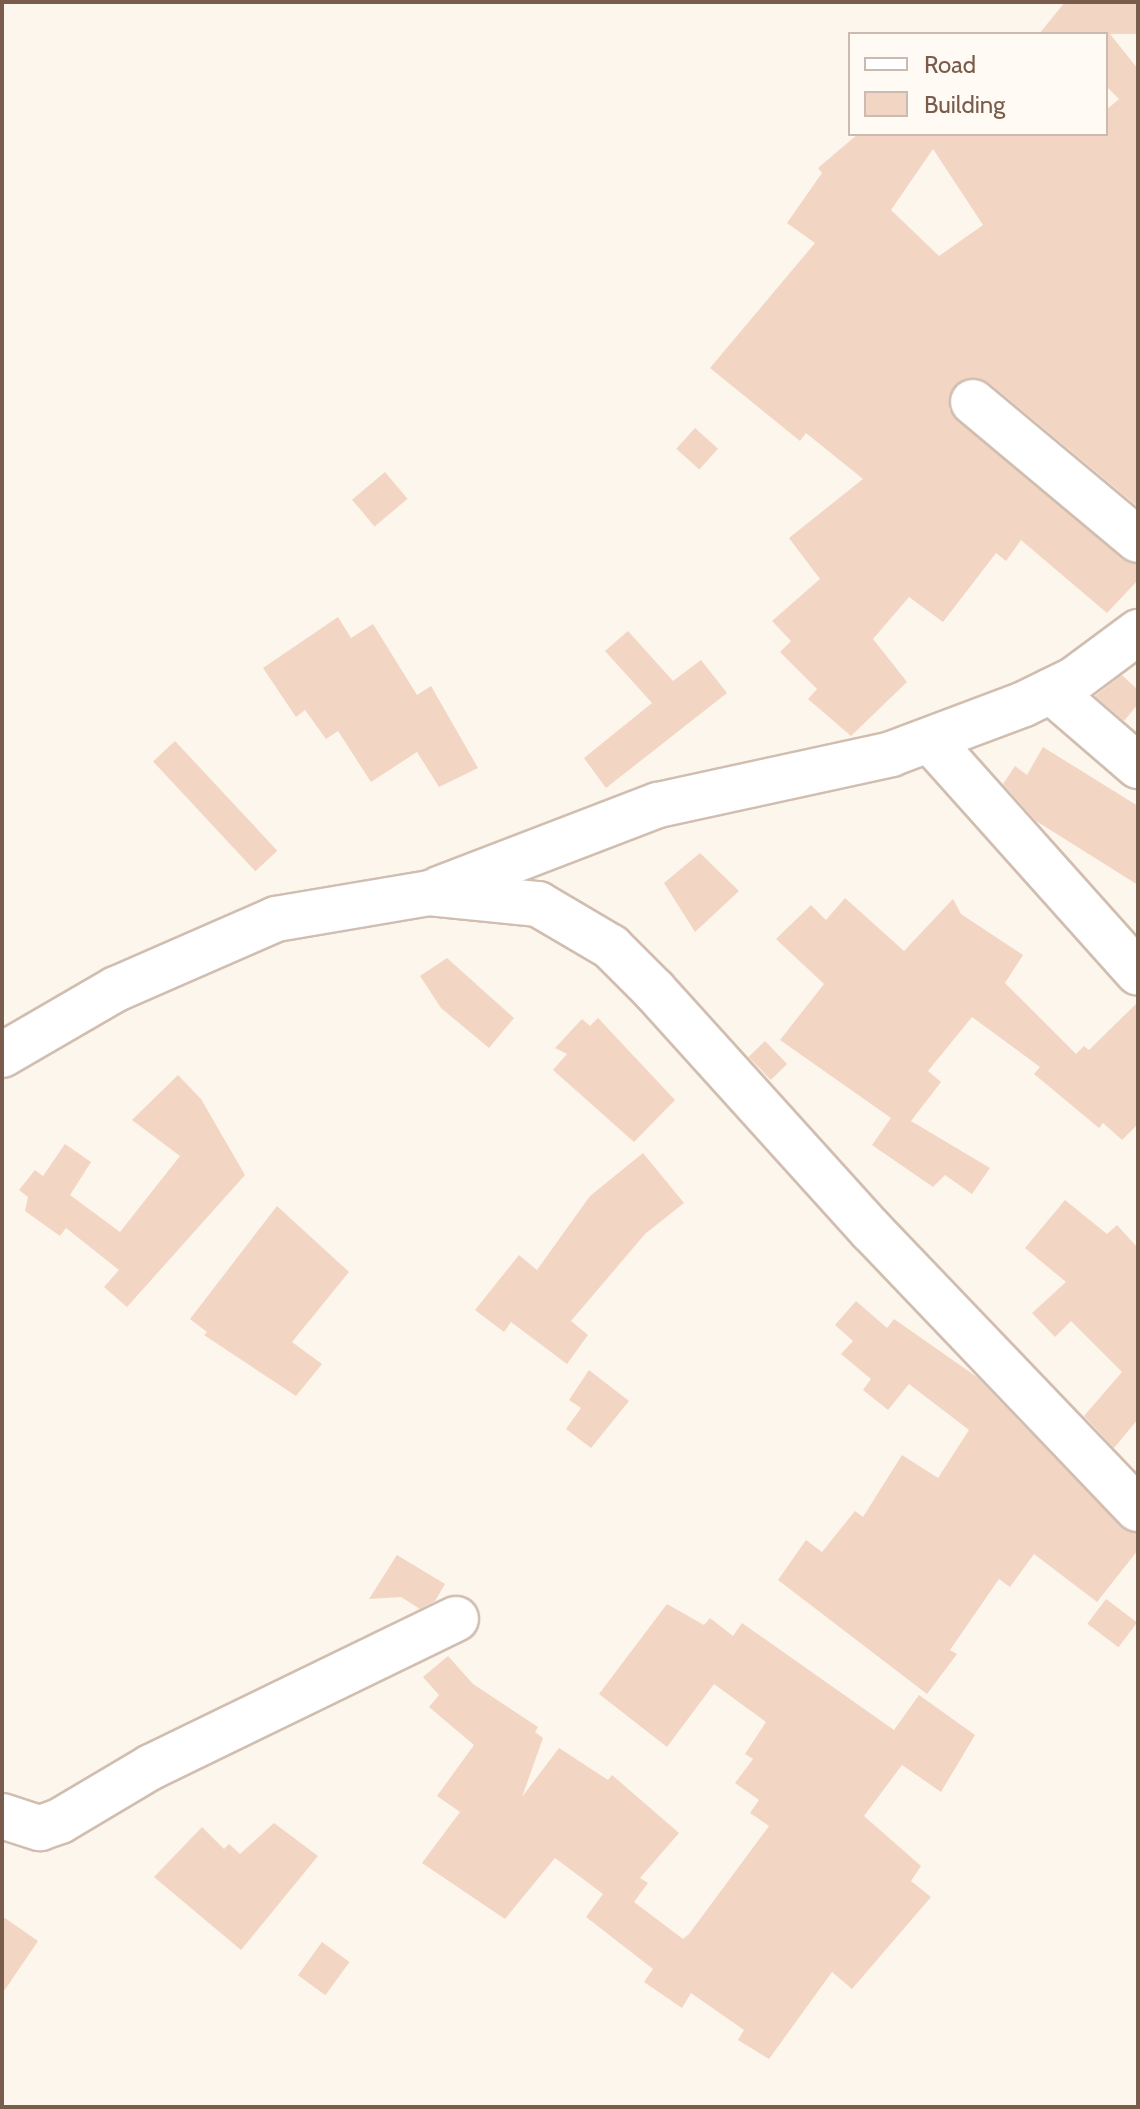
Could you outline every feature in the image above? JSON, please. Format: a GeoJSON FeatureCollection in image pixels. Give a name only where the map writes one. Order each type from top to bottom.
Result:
{"type":"FeatureCollection","features":[{"type":"Feature","properties":{"kind":"street"},"geometry":{"type":"LineString","coordinates":[[973,402],[1138,540]]}},
{"type":"Feature","properties":{"kind":"street"},"geometry":{"type":"LineString","coordinates":[[2,1055],[116,989],[276,919],[429,893],[658,805],[891,754],[1051,691],[1138,632]]}},
{"type":"Feature","properties":{"kind":"street"},"geometry":{"type":"LineString","coordinates":[[1051,691],[1138,766]]}},
{"type":"Feature","properties":{"kind":"street"},"geometry":{"type":"LineString","coordinates":[[930,740],[1138,973]]}},
{"type":"Feature","properties":{"kind":"street"},"geometry":{"type":"LineString","coordinates":[[429,893],[538,904],[611,947],[871,1230],[1138,1509]]}},
{"type":"Feature","properties":{"kind":"street"},"geometry":{"type":"LineString","coordinates":[[2,1816],[40,1828],[60,1821],[151,1767],[456,1619]]}},
{"type":"Feature","properties":{"kind":"building"},"geometry":{"type":"Polygon","coordinates":[[[1065,2],[1138,2],[1138,34],[1110,34],[1138,69],[1138,507],[988,382],[964,379],[949,397],[949,410],[1122,559],[1138,564],[1138,580],[1107,613],[1021,540],[1006,561],[996,553],[943,622],[909,597],[873,639],[907,682],[851,736],[808,699],[817,689],[780,652],[791,641],[772,621],[820,579],[789,538],[863,479],[806,433],[800,441],[710,368],[815,243],[787,223],[822,173],[818,168],[856,136],[1108,136],[1108,108],[1119,99],[1108,88],[1108,32],[1041,32],[1065,2]],[[933,149],[891,210],[939,256],[983,225],[933,149]]]}},
{"type":"Feature","properties":{"kind":"building"},"geometry":{"type":"Polygon","coordinates":[[[695,428],[718,449],[699,470],[676,449],[695,428]]]}},
{"type":"Feature","properties":{"kind":"building"},"geometry":{"type":"Polygon","coordinates":[[[385,472],[407,499],[375,526],[352,500],[385,472]]]}},
{"type":"Feature","properties":{"kind":"building"},"geometry":{"type":"Polygon","coordinates":[[[338,617],[351,638],[373,624],[417,695],[431,686],[478,768],[439,787],[417,752],[371,782],[338,731],[326,739],[305,710],[296,717],[263,668],[338,617]]]}},
{"type":"Feature","properties":{"kind":"building"},"geometry":{"type":"Polygon","coordinates":[[[628,631],[673,681],[701,660],[727,693],[606,788],[584,758],[652,703],[605,651],[628,631]]]}},
{"type":"Feature","properties":{"kind":"building"},"geometry":{"type":"Polygon","coordinates":[[[1122,675],[1138,690],[1138,704],[1124,721],[1095,696],[1122,675]]]}},
{"type":"Feature","properties":{"kind":"building"},"geometry":{"type":"Polygon","coordinates":[[[175,741],[277,851],[255,871],[153,761],[175,741]]]}},
{"type":"Feature","properties":{"kind":"building"},"geometry":{"type":"Polygon","coordinates":[[[1043,747],[1138,806],[1138,885],[1036,821],[1003,784],[1015,766],[1027,775],[1043,747]]]}},
{"type":"Feature","properties":{"kind":"building"},"geometry":{"type":"Polygon","coordinates":[[[700,853],[739,891],[695,932],[664,883],[700,853]]]}},
{"type":"Feature","properties":{"kind":"building"},"geometry":{"type":"Polygon","coordinates":[[[845,898],[904,951],[953,899],[961,914],[1023,955],[1005,983],[1076,1054],[1084,1046],[1089,1050],[1138,1002],[1138,1124],[1122,1140],[1103,1123],[1099,1128],[1034,1074],[1040,1067],[972,1017],[928,1071],[941,1082],[911,1121],[990,1168],[972,1194],[945,1175],[933,1187],[872,1145],[891,1118],[780,1040],[824,984],[776,939],[811,905],[826,920],[845,898]]]}},
{"type":"Feature","properties":{"kind":"building"},"geometry":{"type":"Polygon","coordinates":[[[447,958],[514,1018],[489,1048],[441,1008],[420,976],[447,958]]]}},
{"type":"Feature","properties":{"kind":"building"},"geometry":{"type":"Polygon","coordinates":[[[598,1018],[675,1100],[634,1142],[553,1070],[567,1054],[555,1048],[582,1019],[590,1026],[598,1018]]]}},
{"type":"Feature","properties":{"kind":"building"},"geometry":{"type":"Polygon","coordinates":[[[765,1041],[787,1064],[771,1080],[748,1057],[765,1041]]]}},
{"type":"Feature","properties":{"kind":"building"},"geometry":{"type":"Polygon","coordinates":[[[178,1075],[201,1099],[245,1175],[127,1307],[104,1287],[119,1270],[66,1228],[60,1236],[25,1211],[28,1197],[19,1190],[35,1170],[43,1176],[65,1144],[91,1162],[70,1195],[120,1232],[180,1156],[132,1120],[178,1075]]]}},
{"type":"Feature","properties":{"kind":"building"},"geometry":{"type":"Polygon","coordinates":[[[643,1153],[684,1203],[645,1234],[571,1321],[588,1335],[567,1364],[511,1322],[504,1332],[475,1310],[519,1255],[537,1270],[590,1196],[643,1153]]]}},
{"type":"Feature","properties":{"kind":"building"},"geometry":{"type":"Polygon","coordinates":[[[1065,1200],[1107,1234],[1117,1225],[1138,1248],[1138,1419],[1114,1448],[1084,1416],[1122,1372],[1071,1321],[1055,1337],[1032,1313],[1066,1282],[1025,1248],[1065,1200]]]}},
{"type":"Feature","properties":{"kind":"building"},"geometry":{"type":"Polygon","coordinates":[[[277,1206],[349,1272],[292,1342],[322,1364],[296,1396],[204,1335],[207,1332],[190,1319],[277,1206]]]}},
{"type":"Feature","properties":{"kind":"building"},"geometry":{"type":"Polygon","coordinates":[[[856,1301],[887,1328],[894,1319],[977,1377],[1120,1526],[1138,1533],[1138,1550],[1097,1602],[1034,1554],[1010,1587],[999,1579],[950,1650],[957,1654],[927,1694],[778,1580],[806,1540],[822,1552],[855,1511],[863,1517],[902,1455],[938,1478],[969,1430],[909,1384],[888,1410],[863,1390],[871,1379],[841,1354],[853,1341],[835,1325],[856,1301]]]}},
{"type":"Feature","properties":{"kind":"building"},"geometry":{"type":"Polygon","coordinates":[[[589,1370],[629,1401],[591,1448],[566,1429],[581,1408],[569,1400],[589,1370]]]}},
{"type":"Feature","properties":{"kind":"building"},"geometry":{"type":"Polygon","coordinates":[[[397,1555],[445,1584],[435,1601],[420,1609],[401,1597],[369,1599],[397,1555]]]}},
{"type":"Feature","properties":{"kind":"building"},"geometry":{"type":"Polygon","coordinates":[[[1106,1599],[1137,1622],[1118,1647],[1087,1624],[1106,1599]]]}},
{"type":"Feature","properties":{"kind":"building"},"geometry":{"type":"Polygon","coordinates":[[[667,1604],[704,1625],[710,1618],[733,1636],[742,1623],[894,1730],[919,1695],[975,1735],[941,1792],[902,1765],[864,1816],[921,1866],[911,1881],[931,1897],[852,1989],[832,1972],[769,2059],[738,2040],[744,2030],[691,1993],[682,2008],[644,1982],[653,1969],[586,1917],[603,1894],[555,1858],[505,1919],[422,1863],[460,1812],[437,1796],[474,1745],[429,1707],[439,1695],[423,1677],[448,1656],[473,1684],[538,1727],[535,1732],[543,1738],[522,1797],[559,1748],[608,1780],[612,1775],[679,1833],[640,1878],[648,1883],[634,1902],[683,1939],[689,1934],[769,1826],[750,1813],[759,1800],[735,1783],[753,1759],[745,1754],[766,1722],[714,1684],[667,1747],[599,1694],[667,1604]]]}},
{"type":"Feature","properties":{"kind":"building"},"geometry":{"type":"Polygon","coordinates":[[[274,1823],[318,1856],[241,1950],[154,1877],[202,1827],[224,1849],[229,1844],[240,1854],[274,1823]]]}},
{"type":"Feature","properties":{"kind":"building"},"geometry":{"type":"Polygon","coordinates":[[[2,1916],[38,1941],[2,1994],[2,1916]]]}},
{"type":"Feature","properties":{"kind":"building"},"geometry":{"type":"Polygon","coordinates":[[[322,1942],[350,1962],[325,1995],[298,1975],[322,1942]]]}}]}
